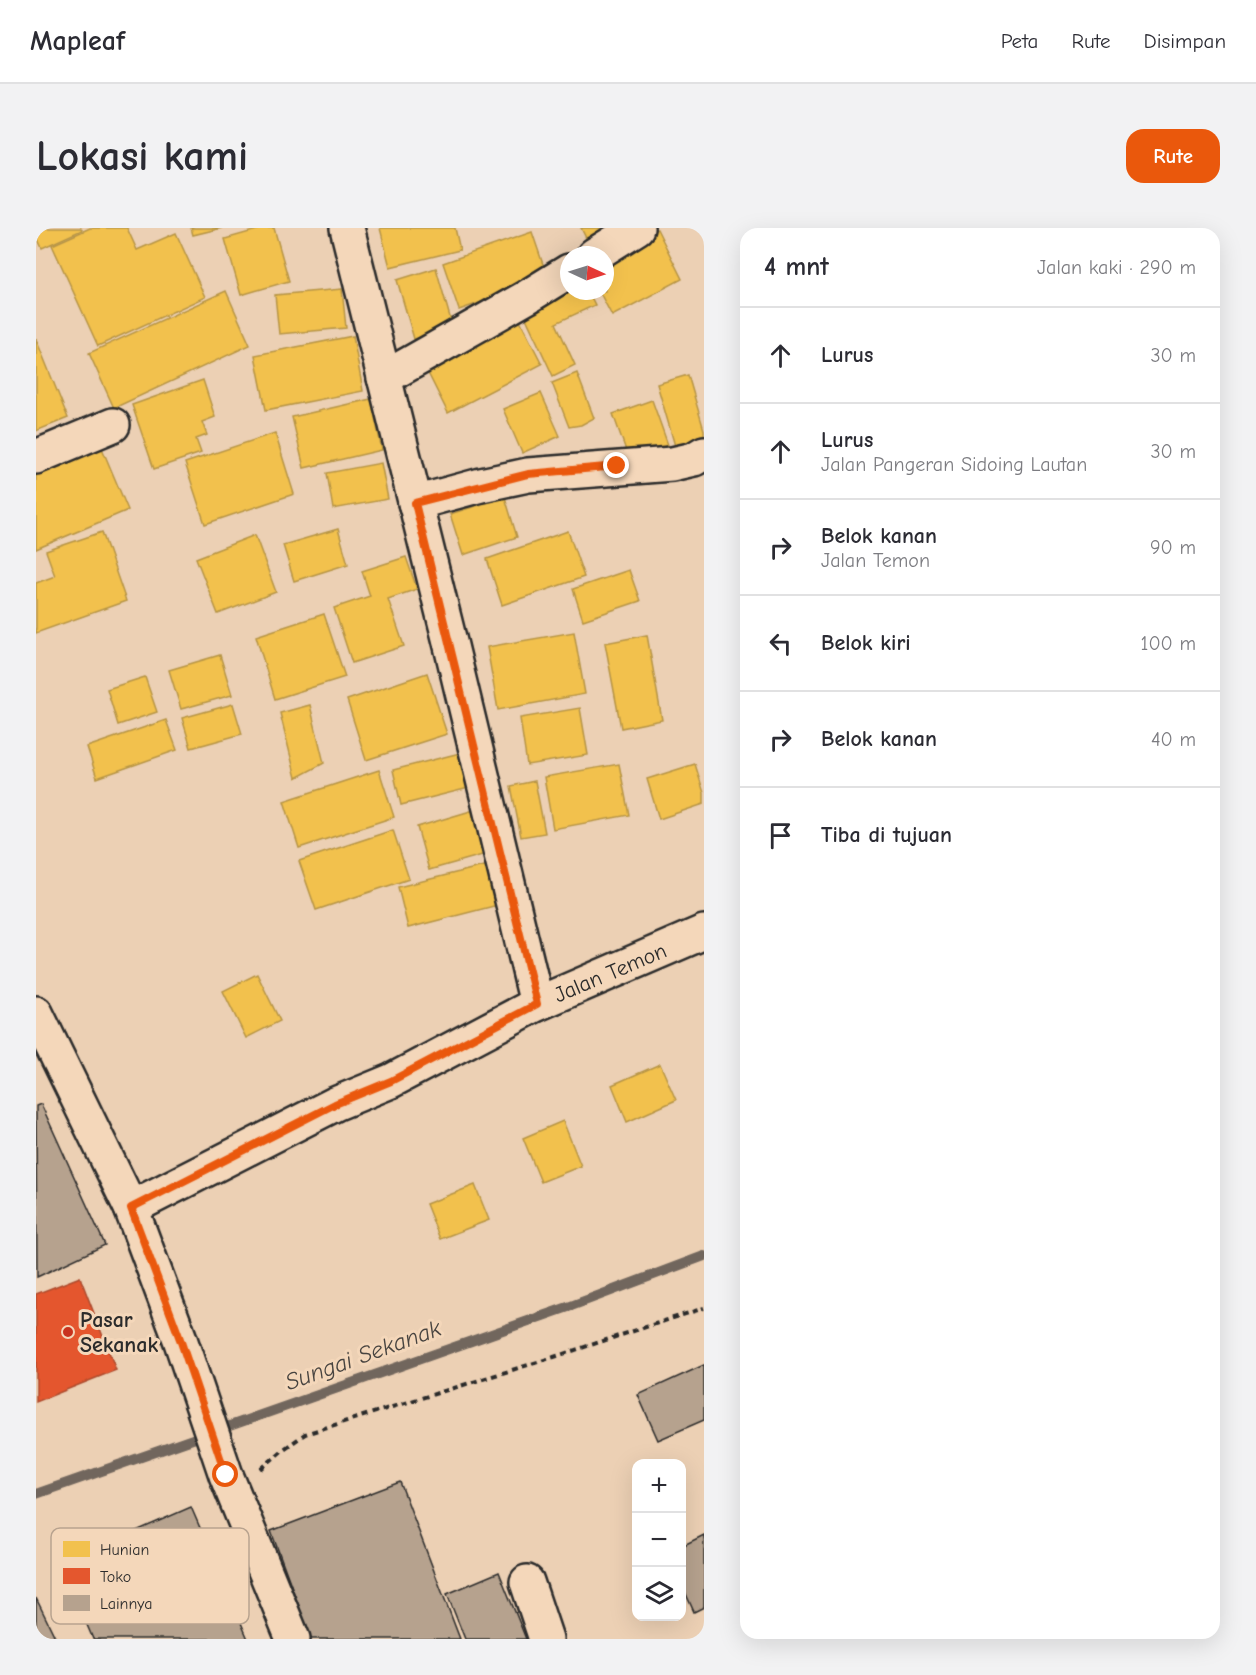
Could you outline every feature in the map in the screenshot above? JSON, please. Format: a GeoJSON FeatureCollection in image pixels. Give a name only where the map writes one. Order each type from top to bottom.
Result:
{"type":"FeatureCollection","features":[{"type":"Feature","properties":{"kind":"street"},"geometry":{"type":"LineString","coordinates":[[347,228],[537,1004]]}},
{"type":"Feature","properties":{"kind":"street"},"geometry":{"type":"LineString","coordinates":[[609,246],[638,228]]}},
{"type":"Feature","properties":{"kind":"street"},"geometry":{"type":"LineString","coordinates":[[384,378],[560,277]]}},
{"type":"Feature","properties":{"kind":"street"},"geometry":{"type":"LineString","coordinates":[[36,457],[113,425]]}},
{"type":"Feature","properties":{"kind":"street"},"geometry":{"type":"LineString","coordinates":[[415,503],[528,474],[672,464],[694,459],[704,453]]}},
{"type":"Feature","properties":{"kind":"street","name":"Jalan Temon"},"geometry":{"type":"LineString","coordinates":[[131,1208],[335,1104],[391,1081],[537,1004],[704,932]]}},
{"type":"Feature","properties":{"kind":"street"},"geometry":{"type":"LineString","coordinates":[[36,1013],[131,1208],[180,1339],[230,1485],[248,1528]]}},
{"type":"Feature","properties":{"kind":"street"},"geometry":{"type":"LineString","coordinates":[[249,1531],[293,1639]]}},
{"type":"Feature","properties":{"kind":"street"},"geometry":{"type":"LineString","coordinates":[[527,1582],[546,1639]]}},
{"type":"Feature","properties":{"kind":"path"},"geometry":{"type":"LineString","coordinates":[[230,1485],[305,1434],[554,1358],[704,1308]]}},
{"type":"Feature","properties":{"kind":"building: Hunian"},"geometry":{"type":"Polygon","coordinates":[[[36,228],[81,228],[82,230],[42,248],[36,235],[36,228]]]}},
{"type":"Feature","properties":{"kind":"building: Hunian"},"geometry":{"type":"Polygon","coordinates":[[[90,228],[127,228],[137,250],[176,233],[205,297],[98,346],[52,245],[90,228]]]}},
{"type":"Feature","properties":{"kind":"building: Hunian"},"geometry":{"type":"Polygon","coordinates":[[[191,228],[222,228],[193,235],[191,228]]]}},
{"type":"Feature","properties":{"kind":"building: Hunian"},"geometry":{"type":"Polygon","coordinates":[[[264,228],[274,228],[289,281],[241,295],[225,239],[264,228]]]}},
{"type":"Feature","properties":{"kind":"building: Hunian"},"geometry":{"type":"Polygon","coordinates":[[[380,228],[455,228],[460,250],[390,267],[380,228]]]}},
{"type":"Feature","properties":{"kind":"building: Hunian"},"geometry":{"type":"Polygon","coordinates":[[[581,228],[621,228],[594,246],[590,246],[581,228]]]}},
{"type":"Feature","properties":{"kind":"building: Hunian"},"geometry":{"type":"Polygon","coordinates":[[[657,229],[682,279],[612,316],[604,300],[614,300],[614,251],[657,229]]]}},
{"type":"Feature","properties":{"kind":"building: Hunian"},"geometry":{"type":"Polygon","coordinates":[[[532,232],[548,279],[459,310],[443,263],[532,232]]]}},
{"type":"Feature","properties":{"kind":"building: Hunian"},"geometry":{"type":"Polygon","coordinates":[[[436,268],[453,328],[414,339],[397,280],[436,268]]]}},
{"type":"Feature","properties":{"kind":"building: Hunian"},"geometry":{"type":"Polygon","coordinates":[[[560,286],[560,300],[592,300],[595,305],[556,323],[575,365],[553,376],[520,305],[560,286]]]}},
{"type":"Feature","properties":{"kind":"building: Hunian"},"geometry":{"type":"Polygon","coordinates":[[[342,289],[346,328],[279,334],[275,295],[342,289]]]}},
{"type":"Feature","properties":{"kind":"building: Hunian"},"geometry":{"type":"Polygon","coordinates":[[[226,291],[250,345],[114,408],[89,353],[226,291]]]}},
{"type":"Feature","properties":{"kind":"building: Hunian"},"geometry":{"type":"Polygon","coordinates":[[[519,319],[542,364],[448,413],[426,369],[519,319]]]}},
{"type":"Feature","properties":{"kind":"building: Hunian"},"geometry":{"type":"Polygon","coordinates":[[[353,336],[363,391],[266,410],[255,355],[353,336]]]}},
{"type":"Feature","properties":{"kind":"building: Hunian"},"geometry":{"type":"Polygon","coordinates":[[[36,339],[68,418],[36,431],[36,339]]]}},
{"type":"Feature","properties":{"kind":"building: Hunian"},"geometry":{"type":"Polygon","coordinates":[[[577,373],[594,418],[581,425],[569,427],[552,383],[577,373]]]}},
{"type":"Feature","properties":{"kind":"building: Hunian"},"geometry":{"type":"Polygon","coordinates":[[[688,375],[704,437],[675,446],[657,384],[688,375]]]}},
{"type":"Feature","properties":{"kind":"building: Hunian"},"geometry":{"type":"Polygon","coordinates":[[[203,380],[215,417],[202,422],[207,435],[196,439],[201,453],[154,469],[132,405],[203,380]]]}},
{"type":"Feature","properties":{"kind":"building: Hunian"},"geometry":{"type":"Polygon","coordinates":[[[541,393],[560,436],[522,453],[503,409],[541,393]]]}},
{"type":"Feature","properties":{"kind":"building: Hunian"},"geometry":{"type":"Polygon","coordinates":[[[371,399],[382,450],[304,468],[292,417],[371,399]]]}},
{"type":"Feature","properties":{"kind":"building: Hunian"},"geometry":{"type":"Polygon","coordinates":[[[652,400],[668,445],[629,459],[613,414],[652,400]]]}},
{"type":"Feature","properties":{"kind":"building: Hunian"},"geometry":{"type":"Polygon","coordinates":[[[275,433],[294,494],[205,524],[185,463],[275,433]]]}},
{"type":"Feature","properties":{"kind":"building: Hunian"},"geometry":{"type":"Polygon","coordinates":[[[99,441],[128,510],[36,549],[36,468],[99,441]]]}},
{"type":"Feature","properties":{"kind":"building: Hunian"},"geometry":{"type":"Polygon","coordinates":[[[381,463],[388,499],[333,509],[327,473],[381,463]]]}},
{"type":"Feature","properties":{"kind":"building: Hunian"},"geometry":{"type":"Polygon","coordinates":[[[505,497],[517,537],[463,555],[450,514],[505,497]]]}},
{"type":"Feature","properties":{"kind":"building: Hunian"},"geometry":{"type":"Polygon","coordinates":[[[338,529],[348,564],[294,581],[283,545],[338,529]]]}},
{"type":"Feature","properties":{"kind":"building: Hunian"},"geometry":{"type":"Polygon","coordinates":[[[568,531],[584,577],[502,605],[487,559],[568,531]]]}},
{"type":"Feature","properties":{"kind":"building: Hunian"},"geometry":{"type":"Polygon","coordinates":[[[102,532],[126,601],[36,633],[36,583],[55,576],[46,551],[102,532]]]}},
{"type":"Feature","properties":{"kind":"building: Hunian"},"geometry":{"type":"Polygon","coordinates":[[[255,535],[276,592],[218,614],[196,558],[255,535]]]}},
{"type":"Feature","properties":{"kind":"building: Hunian"},"geometry":{"type":"Polygon","coordinates":[[[406,557],[417,589],[388,599],[404,646],[352,663],[334,608],[370,596],[362,571],[406,557]]]}},
{"type":"Feature","properties":{"kind":"building: Hunian"},"geometry":{"type":"Polygon","coordinates":[[[629,570],[640,601],[583,620],[573,589],[629,570]]]}},
{"type":"Feature","properties":{"kind":"building: Hunian"},"geometry":{"type":"Polygon","coordinates":[[[324,614],[345,677],[275,699],[256,636],[324,614]]]}},
{"type":"Feature","properties":{"kind":"building: Hunian"},"geometry":{"type":"Polygon","coordinates":[[[574,632],[585,694],[498,710],[487,647],[574,632]]]}},
{"type":"Feature","properties":{"kind":"building: Hunian"},"geometry":{"type":"Polygon","coordinates":[[[647,635],[662,720],[621,728],[605,643],[647,635]]]}},
{"type":"Feature","properties":{"kind":"building: Hunian"},"geometry":{"type":"Polygon","coordinates":[[[220,655],[232,695],[181,709],[169,670],[220,655]]]}},
{"type":"Feature","properties":{"kind":"building: Hunian"},"geometry":{"type":"Polygon","coordinates":[[[427,673],[447,734],[366,760],[347,700],[427,673]]]}},
{"type":"Feature","properties":{"kind":"building: Hunian"},"geometry":{"type":"Polygon","coordinates":[[[145,677],[157,712],[118,725],[107,689],[145,677]]]}},
{"type":"Feature","properties":{"kind":"building: Hunian"},"geometry":{"type":"Polygon","coordinates":[[[233,704],[242,734],[191,748],[182,718],[233,704]]]}},
{"type":"Feature","properties":{"kind":"building: Hunian"},"geometry":{"type":"Polygon","coordinates":[[[310,705],[324,763],[296,778],[280,713],[310,705]]]}},
{"type":"Feature","properties":{"kind":"building: Hunian"},"geometry":{"type":"Polygon","coordinates":[[[580,708],[588,755],[527,765],[520,718],[580,708]]]}},
{"type":"Feature","properties":{"kind":"building: Hunian"},"geometry":{"type":"Polygon","coordinates":[[[166,720],[177,750],[97,778],[87,747],[166,720]]]}},
{"type":"Feature","properties":{"kind":"building: Hunian"},"geometry":{"type":"Polygon","coordinates":[[[460,753],[469,788],[401,805],[393,770],[460,753]]]}},
{"type":"Feature","properties":{"kind":"building: Hunian"},"geometry":{"type":"Polygon","coordinates":[[[619,764],[629,815],[553,829],[544,777],[619,764]]]}},
{"type":"Feature","properties":{"kind":"building: Hunian"},"geometry":{"type":"Polygon","coordinates":[[[695,764],[704,793],[704,804],[659,819],[647,779],[695,764]]]}},
{"type":"Feature","properties":{"kind":"building: Hunian"},"geometry":{"type":"Polygon","coordinates":[[[379,770],[394,817],[299,848],[284,801],[379,770]]]}},
{"type":"Feature","properties":{"kind":"building: Hunian"},"geometry":{"type":"Polygon","coordinates":[[[535,781],[545,833],[521,837],[511,786],[535,781]]]}},
{"type":"Feature","properties":{"kind":"building: Hunian"},"geometry":{"type":"Polygon","coordinates":[[[474,810],[486,854],[429,870],[417,827],[474,810]]]}},
{"type":"Feature","properties":{"kind":"building: Hunian"},"geometry":{"type":"Polygon","coordinates":[[[393,830],[409,879],[316,910],[299,861],[393,830]]]}},
{"type":"Feature","properties":{"kind":"building: Hunian"},"geometry":{"type":"Polygon","coordinates":[[[488,865],[498,905],[408,928],[398,887],[488,865]]]}},
{"type":"Feature","properties":{"kind":"building: Hunian"},"geometry":{"type":"Polygon","coordinates":[[[257,974],[280,1021],[246,1038],[223,991],[257,974]]]}},
{"type":"Feature","properties":{"kind":"building: Hunian"},"geometry":{"type":"Polygon","coordinates":[[[660,1064],[676,1100],[627,1122],[612,1085],[660,1064]]]}},
{"type":"Feature","properties":{"kind":"building: Hunian"},"geometry":{"type":"Polygon","coordinates":[[[563,1121],[581,1166],[541,1182],[523,1138],[563,1121]]]}},
{"type":"Feature","properties":{"kind":"building: Hunian"},"geometry":{"type":"Polygon","coordinates":[[[475,1185],[489,1220],[440,1239],[426,1204],[475,1185]]]}},
{"type":"Feature","properties":{"kind":"building: Toko","name":"Pasar Sekanak"},"geometry":{"type":"Polygon","coordinates":[[[80,1277],[116,1370],[36,1402],[36,1294],[80,1277]]]}},
{"type":"Feature","properties":{"kind":"building: Lainnya"},"geometry":{"type":"Polygon","coordinates":[[[41,1104],[105,1245],[37,1277],[36,1106],[41,1104]]]}},
{"type":"Feature","properties":{"kind":"building: Lainnya"},"geometry":{"type":"Polygon","coordinates":[[[704,1365],[704,1420],[658,1440],[638,1395],[704,1365]]]}},
{"type":"Feature","properties":{"kind":"building: Lainnya"},"geometry":{"type":"Polygon","coordinates":[[[400,1482],[460,1639],[311,1639],[271,1531],[400,1482]]]}},
{"type":"Feature","properties":{"kind":"building: Lainnya"},"geometry":{"type":"Polygon","coordinates":[[[191,1507],[200,1528],[143,1528],[191,1507]]]}},
{"type":"Feature","properties":{"kind":"building: Lainnya"},"geometry":{"type":"Polygon","coordinates":[[[704,1535],[704,1607],[694,1612],[686,1594],[686,1544],[704,1535]]]}},
{"type":"Feature","properties":{"kind":"building: Lainnya"},"geometry":{"type":"Polygon","coordinates":[[[499,1572],[526,1639],[465,1639],[447,1594],[499,1572]]]}},
{"type":"Feature","properties":{"kind":"building: Lainnya"},"geometry":{"type":"Polygon","coordinates":[[[36,1598],[56,1639],[36,1639],[36,1598]]]}},
{"type":"Feature","properties":{"kind":"building: Lainnya"},"geometry":{"type":"Polygon","coordinates":[[[87,1624],[242,1624],[248,1639],[93,1639],[87,1624]]]}},
{"type":"Feature","properties":{"kind":"waterway","name":"Sungai Sekanak"},"geometry":{"type":"LineString","coordinates":[[36,1494],[571,1306],[704,1256]]}},
{"type":"Feature","properties":{"kind":"place","name":"Pasar Sekanak"},"geometry":{"type":"Point","coordinates":[68,1332]}},
{"type":"Feature","properties":{"kind":"route"},"geometry":{"type":"LineString","coordinates":[[226,1475],[180,1339],[131,1208],[335,1104],[391,1081],[537,1004],[415,503],[528,474],[617,466]]}}]}
